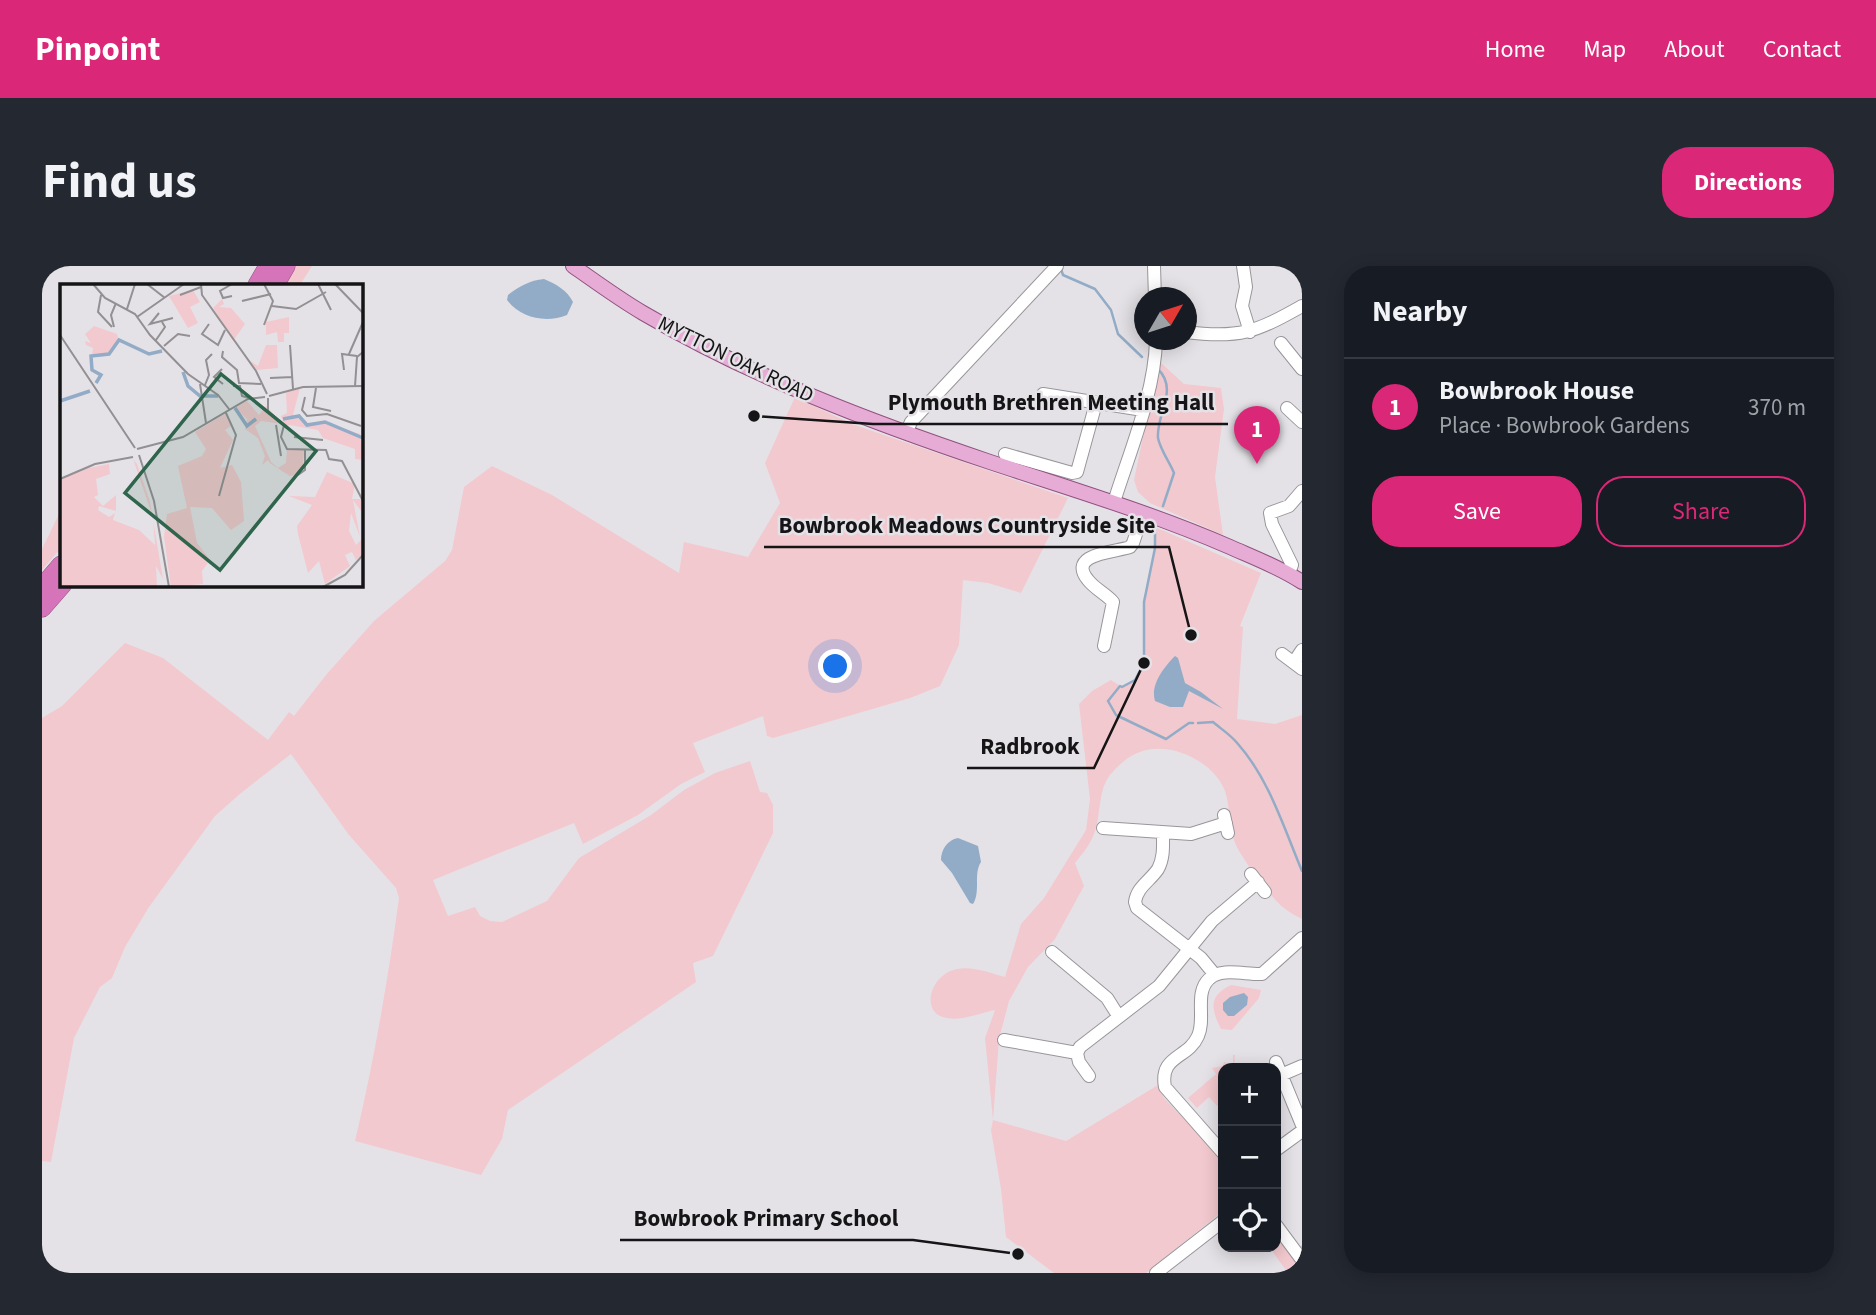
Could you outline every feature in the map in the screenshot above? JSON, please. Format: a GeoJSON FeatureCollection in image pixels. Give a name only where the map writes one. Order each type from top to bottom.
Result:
{"type":"FeatureCollection","features":[{"type":"Feature","properties":{"kind":"highway"},"geometry":{"type":"LineString","coordinates":[[258,284],[268,266]]}},
{"type":"Feature","properties":{"kind":"highway"},"geometry":{"type":"LineString","coordinates":[[276,284],[286,266]]}},
{"type":"Feature","properties":{"kind":"highway"},"geometry":{"type":"LineString","coordinates":[[42,587],[60,566]]}},
{"type":"Feature","properties":{"kind":"highway"},"geometry":{"type":"LineString","coordinates":[[42,608],[61,586]]}},
{"type":"Feature","properties":{"kind":"main road","name":"MYTTON OAK ROAD"},"geometry":{"type":"LineString","coordinates":[[573,266],[641,312],[706,348],[834,406],[1193,531],[1289,573],[1302,582]]}},
{"type":"Feature","properties":{"kind":"street"},"geometry":{"type":"LineString","coordinates":[[1154,266],[1155,287]]}},
{"type":"Feature","properties":{"kind":"street"},"geometry":{"type":"LineString","coordinates":[[1243,266],[1245,287],[1242,306],[1250,332]]}},
{"type":"Feature","properties":{"kind":"street"},"geometry":{"type":"LineString","coordinates":[[906,433],[911,422],[1057,267]]}},
{"type":"Feature","properties":{"kind":"street"},"geometry":{"type":"LineString","coordinates":[[1197,332],[1222,335],[1250,332],[1266,327],[1302,306]]}},
{"type":"Feature","properties":{"kind":"street"},"geometry":{"type":"LineString","coordinates":[[1289,348],[1302,369]]}},
{"type":"Feature","properties":{"kind":"street"},"geometry":{"type":"LineString","coordinates":[[1114,502],[1143,410],[1155,350]]}},
{"type":"Feature","properties":{"kind":"street"},"geometry":{"type":"LineString","coordinates":[[1043,394],[1058,389],[1096,403],[1143,410]]}},
{"type":"Feature","properties":{"kind":"street"},"geometry":{"type":"LineString","coordinates":[[1005,454],[1072,473],[1077,472],[1096,403]]}},
{"type":"Feature","properties":{"kind":"street"},"geometry":{"type":"LineString","coordinates":[[1287,408],[1302,422]]}},
{"type":"Feature","properties":{"kind":"street"},"geometry":{"type":"LineString","coordinates":[[1289,573],[1292,565],[1272,524],[1270,513],[1289,506],[1302,491]]}},
{"type":"Feature","properties":{"kind":"street"},"geometry":{"type":"LineString","coordinates":[[1104,646],[1113,602],[1087,579],[1085,565],[1087,559],[1095,554],[1130,547],[1143,513]]}},
{"type":"Feature","properties":{"kind":"street"},"geometry":{"type":"LineString","coordinates":[[1282,654],[1298,665],[1302,650]]}},
{"type":"Feature","properties":{"kind":"street"},"geometry":{"type":"LineString","coordinates":[[1103,828],[1191,834],[1226,824]]}},
{"type":"Feature","properties":{"kind":"street"},"geometry":{"type":"LineString","coordinates":[[1163,834],[1160,863],[1139,891],[1135,902],[1137,908],[1201,958],[1215,975]]}},
{"type":"Feature","properties":{"kind":"street"},"geometry":{"type":"LineString","coordinates":[[1089,1076],[1079,1062],[1077,1053],[1080,1047],[1159,986],[1212,921],[1258,883]]}},
{"type":"Feature","properties":{"kind":"street"},"geometry":{"type":"LineString","coordinates":[[1218,1148],[1165,1087],[1163,1079],[1168,1064],[1194,1044],[1199,1036],[1202,991],[1209,979],[1215,975],[1230,973],[1262,974],[1302,938]]}},
{"type":"Feature","properties":{"kind":"street"},"geometry":{"type":"LineString","coordinates":[[1052,951],[1107,998],[1119,1017]]}},
{"type":"Feature","properties":{"kind":"street"},"geometry":{"type":"LineString","coordinates":[[1004,1040],[1077,1053]]}},
{"type":"Feature","properties":{"kind":"street"},"geometry":{"type":"LineString","coordinates":[[1302,1066],[1281,1074],[1302,1125]]}},
{"type":"Feature","properties":{"kind":"street"},"geometry":{"type":"LineString","coordinates":[[1281,1146],[1302,1131]]}},
{"type":"Feature","properties":{"kind":"street"},"geometry":{"type":"LineString","coordinates":[[1156,1273],[1218,1225]]}},
{"type":"Feature","properties":{"kind":"street"},"geometry":{"type":"LineString","coordinates":[[1281,1232],[1302,1260]]}},
{"type":"Feature","properties":{"kind":"shaded area"},"geometry":{"type":"Polygon","coordinates":[[[294,266],[312,266],[301,284],[283,284],[294,266]]]}},
{"type":"Feature","properties":{"kind":"shaded area"},"geometry":{"type":"Polygon","coordinates":[[[1159,361],[1184,384],[1221,388],[1224,409],[1215,477],[1223,535],[1150,503],[1138,492],[1134,480],[1159,361]]]}},
{"type":"Feature","properties":{"kind":"shaded area"},"geometry":{"type":"Polygon","coordinates":[[[795,397],[852,424],[1068,498],[1021,593],[988,583],[963,580],[959,645],[940,686],[910,698],[773,738],[767,736],[763,716],[693,743],[705,772],[681,784],[638,815],[583,844],[574,823],[433,880],[448,916],[475,907],[480,916],[490,921],[502,922],[547,901],[579,858],[651,815],[684,790],[715,773],[750,761],[760,792],[767,793],[773,805],[773,833],[713,956],[693,963],[696,982],[508,1110],[502,1139],[481,1175],[355,1141],[380,1020],[399,898],[396,888],[349,835],[291,754],[215,816],[149,907],[125,947],[112,978],[100,987],[74,1038],[51,1162],[42,1161],[42,718],[62,706],[125,643],[163,658],[268,740],[289,712],[294,716],[374,621],[445,561],[452,550],[464,487],[492,466],[552,495],[679,573],[684,542],[748,557],[780,503],[765,463],[795,397]]]}},
{"type":"Feature","properties":{"kind":"shaded area"},"geometry":{"type":"Polygon","coordinates":[[[60,512],[60,549],[42,570],[42,549],[60,512]]]}},
{"type":"Feature","properties":{"kind":"shaded area"},"geometry":{"type":"Polygon","coordinates":[[[1155,527],[1261,573],[1240,626],[1243,627],[1237,719],[1275,724],[1302,715],[1302,919],[1279,903],[1241,855],[1233,835],[1225,791],[1210,770],[1199,761],[1174,751],[1147,750],[1128,758],[1106,781],[1093,836],[1075,863],[1084,886],[1055,939],[1028,967],[1009,1001],[999,1039],[993,1120],[985,1038],[995,1010],[965,1018],[947,1018],[938,1015],[933,1009],[931,994],[940,978],[957,969],[975,969],[1005,977],[1021,924],[1044,898],[1086,830],[1090,799],[1079,704],[1092,691],[1111,680],[1122,687],[1135,680],[1144,663],[1144,602],[1155,548],[1155,527]]]}},
{"type":"Feature","properties":{"kind":"shaded area"},"geometry":{"type":"Polygon","coordinates":[[[1231,985],[1261,990],[1259,998],[1232,1030],[1221,1029],[1215,1015],[1215,998],[1231,985]]]}},
{"type":"Feature","properties":{"kind":"shaded area"},"geometry":{"type":"Polygon","coordinates":[[[1218,1067],[1218,1105],[1209,1097],[1197,1108],[1188,1098],[1216,1074],[1212,1068],[1218,1067]]]}},
{"type":"Feature","properties":{"kind":"shaded area"},"geometry":{"type":"Polygon","coordinates":[[[1158,1085],[1164,1098],[1218,1155],[1218,1215],[1146,1273],[1054,1273],[1006,1237],[991,1130],[993,1120],[1066,1141],[1158,1085]]]}},
{"type":"Feature","properties":{"kind":"shaded area"},"geometry":{"type":"Polygon","coordinates":[[[1281,1241],[1302,1271],[1288,1273],[1273,1252],[1281,1252],[1281,1241]]]}},
{"type":"Feature","properties":{"kind":"water"},"geometry":{"type":"Polygon","coordinates":[[[544,279],[561,288],[571,298],[573,302],[567,315],[551,319],[535,318],[519,311],[507,300],[508,295],[520,287],[544,279]]]}},
{"type":"Feature","properties":{"kind":"water"},"geometry":{"type":"Polygon","coordinates":[[[1175,656],[1178,658],[1185,683],[1223,709],[1189,691],[1183,707],[1170,707],[1155,701],[1156,683],[1175,656]]]}},
{"type":"Feature","properties":{"kind":"water"},"geometry":{"type":"Polygon","coordinates":[[[958,838],[978,846],[981,862],[973,904],[941,860],[945,846],[958,838]]]}},
{"type":"Feature","properties":{"kind":"water"},"geometry":{"type":"Polygon","coordinates":[[[1244,993],[1248,997],[1247,1005],[1234,1016],[1228,1016],[1223,1010],[1223,1003],[1230,997],[1244,993]]]}},
{"type":"Feature","properties":{"kind":"waterway"},"geometry":{"type":"LineString","coordinates":[[1061,269],[1063,275],[1095,289],[1111,310],[1118,334],[1142,357]]}},
{"type":"Feature","properties":{"kind":"waterway"},"geometry":{"type":"LineString","coordinates":[[1158,369],[1167,385],[1158,438],[1174,473],[1163,506]]}},
{"type":"Feature","properties":{"kind":"waterway"},"geometry":{"type":"LineString","coordinates":[[1155,527],[1155,548],[1144,602],[1144,663],[1135,680],[1120,686],[1108,701],[1116,715],[1166,739],[1193,723]]}},
{"type":"Feature","properties":{"kind":"waterway"},"geometry":{"type":"LineString","coordinates":[[1198,723],[1213,722],[1232,738],[1249,758],[1275,804],[1302,871]]}},
{"type":"Feature","properties":{"kind":"place","name":"Plymouth Brethren Meeting Hall"},"geometry":{"type":"Point","coordinates":[754,416]}},
{"type":"Feature","properties":{"kind":"place","name":"Bowbrook House"},"geometry":{"type":"Point","coordinates":[1257,464]}},
{"type":"Feature","properties":{"kind":"place","name":"Bowbrook Meadows Countryside Site"},"geometry":{"type":"Point","coordinates":[1191,635]}},
{"type":"Feature","properties":{"kind":"place","name":"Radbrook"},"geometry":{"type":"Point","coordinates":[1144,663]}},
{"type":"Feature","properties":{"kind":"place","name":"Bowbrook Primary School"},"geometry":{"type":"Point","coordinates":[1018,1254]}}]}
